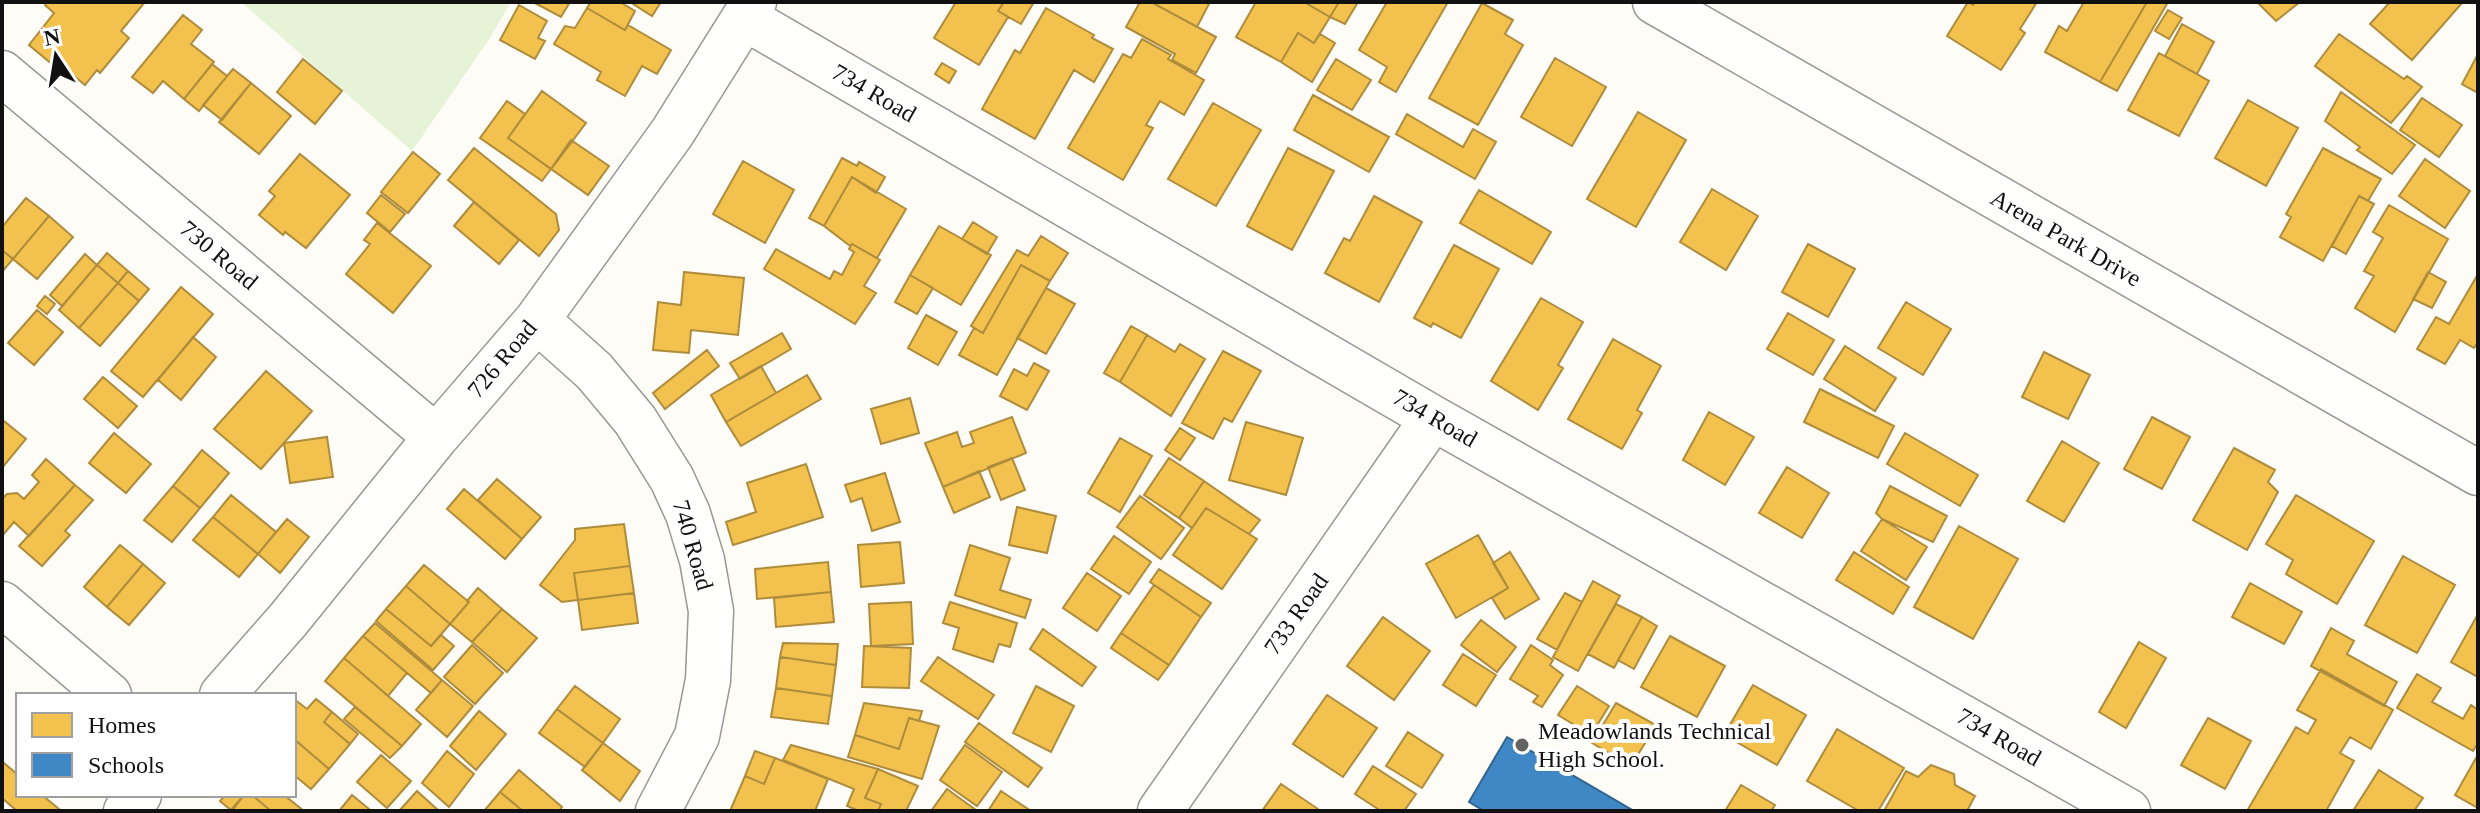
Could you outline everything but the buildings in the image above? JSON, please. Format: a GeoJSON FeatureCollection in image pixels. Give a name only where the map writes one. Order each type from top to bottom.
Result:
{"type":"FeatureCollection","features":[{"type":"Feature","properties":{"kind":"street","name":"Arena Park Drive"},"geometry":{"type":"LineString","coordinates":[[1655,2],[2478,473]]}},
{"type":"Feature","properties":{"kind":"street","name":"726 Road"},"geometry":{"type":"LineString","coordinates":[[224,693],[537,320],[672,133],[749,10]]}},
{"type":"Feature","properties":{"kind":"street","name":"734 Road"},"geometry":{"type":"LineString","coordinates":[[749,10],[1433,418],[2128,811]]}},
{"type":"Feature","properties":{"kind":"street","name":"730 Road"},"geometry":{"type":"LineString","coordinates":[[2,73],[436,437]]}},
{"type":"Feature","properties":{"kind":"street","name":"740 Road"},"geometry":{"type":"LineString","coordinates":[[537,320],[594,371],[635,420],[672,479],[688,514],[702,560],[711,611],[708,680],[697,736],[658,811]]}},
{"type":"Feature","properties":{"kind":"street","name":"733 Road"},"geometry":{"type":"LineString","coordinates":[[1160,811],[1433,418]]}},
{"type":"Feature","properties":{"kind":"street"},"geometry":{"type":"LineString","coordinates":[[2,604],[107,693]]}},
{"type":"Feature","properties":{"kind":"green space"},"geometry":{"type":"Polygon","coordinates":[[[241,2],[511,2],[490,38],[412,151],[241,2]]]}},
{"type":"Feature","properties":{"kind":"place","name":"Meadowlands Technical High School."},"geometry":{"type":"Point","coordinates":[1522,745]}}]}
